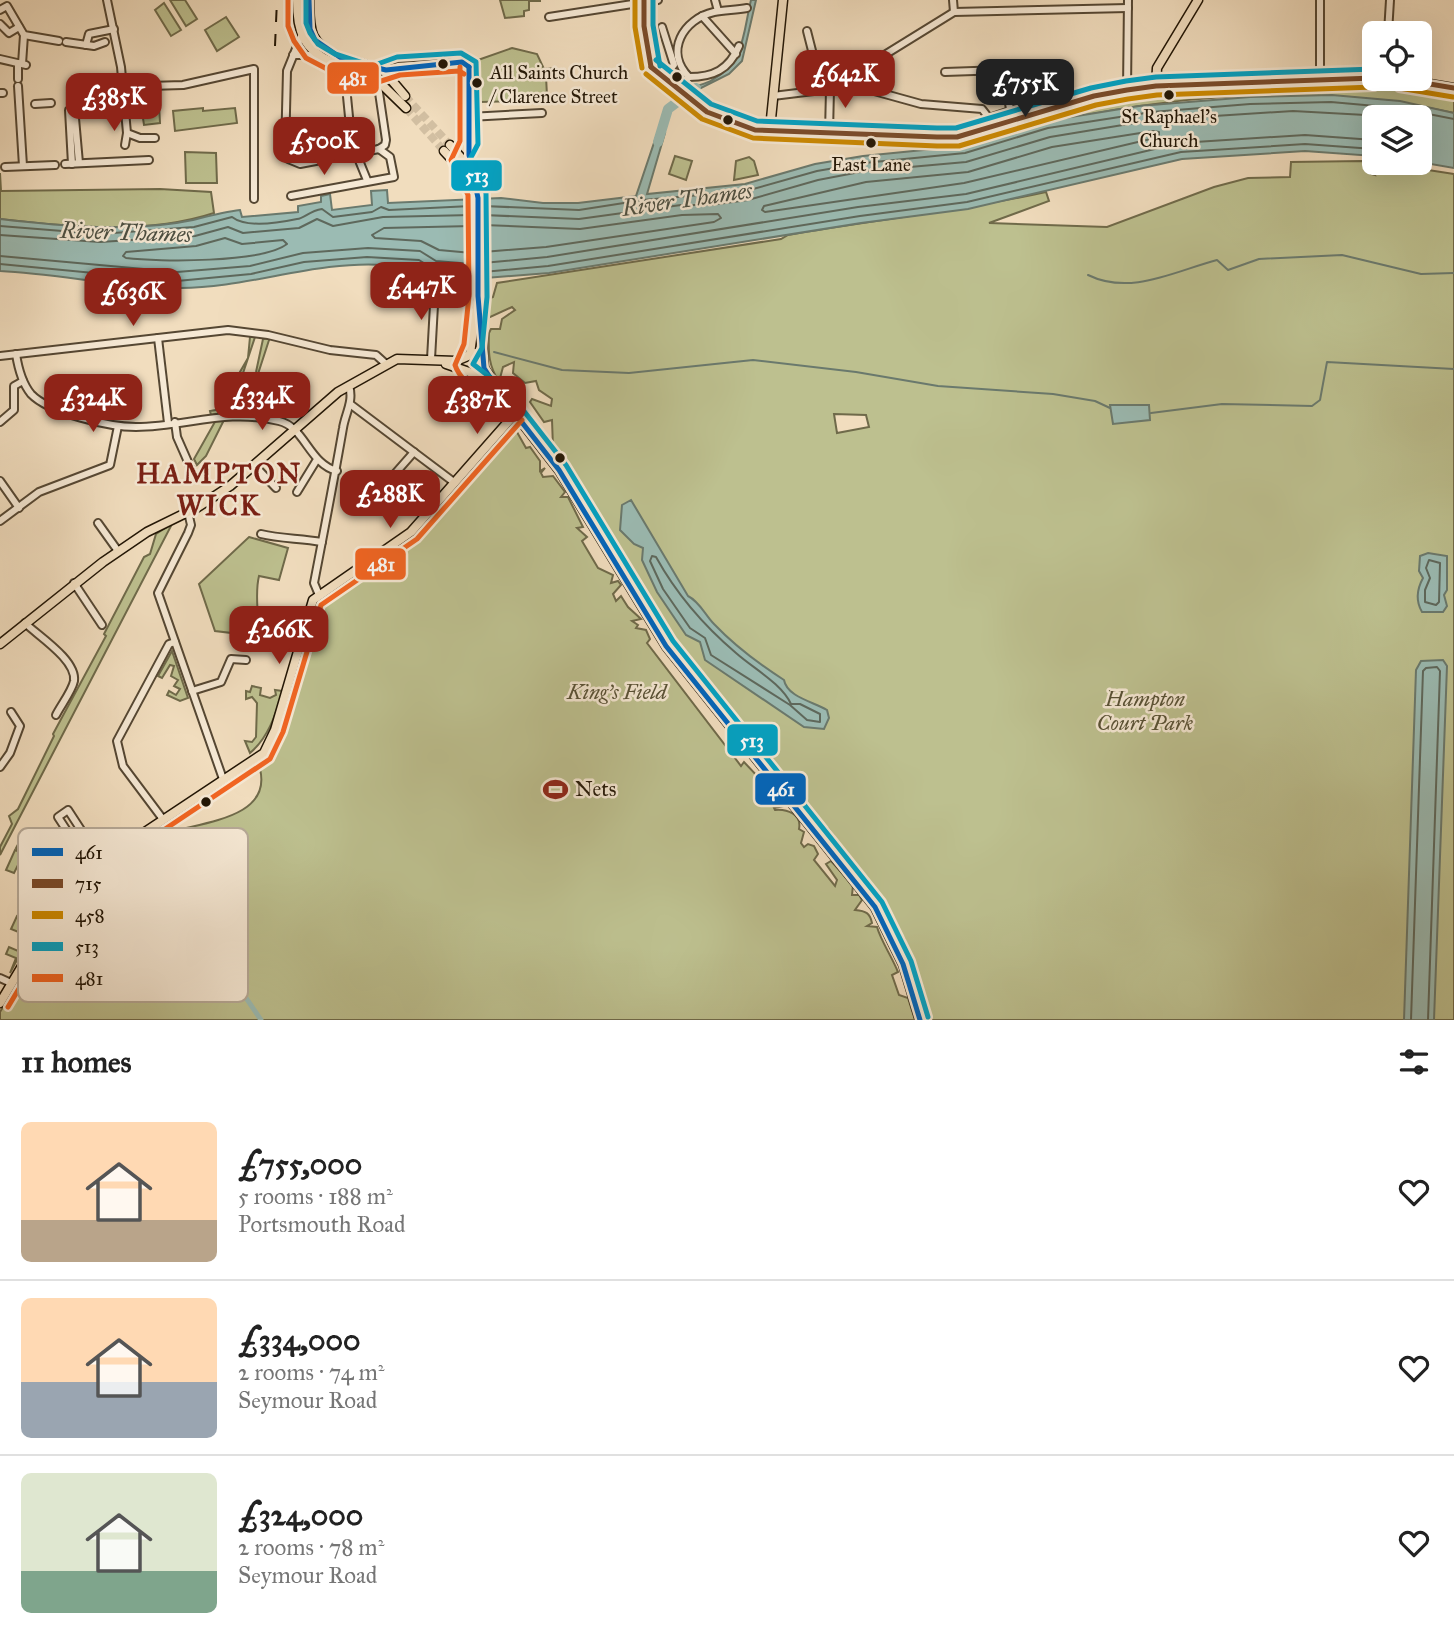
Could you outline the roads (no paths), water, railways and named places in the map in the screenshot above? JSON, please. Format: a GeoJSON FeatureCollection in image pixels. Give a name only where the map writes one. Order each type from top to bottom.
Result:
{"type":"FeatureCollection","features":[{"type":"Feature","properties":{"kind":"main road"},"geometry":{"type":"LineString","coordinates":[[297,0],[297,25],[312,51],[372,76],[405,96]]}},
{"type":"Feature","properties":{"kind":"main road"},"geometry":{"type":"LineString","coordinates":[[307,0],[311,35],[336,63],[383,70],[406,108]]}},
{"type":"Feature","properties":{"kind":"main road"},"geometry":{"type":"LineString","coordinates":[[783,0],[772,128],[783,133],[957,137],[989,122],[1127,90],[1156,86],[1362,78]]}},
{"type":"Feature","properties":{"kind":"main road"},"geometry":{"type":"LineString","coordinates":[[1156,86],[1157,68],[1198,0]]}},
{"type":"Feature","properties":{"kind":"main road"},"geometry":{"type":"LineString","coordinates":[[1432,84],[1454,88]]}},
{"type":"Feature","properties":{"kind":"main road"},"geometry":{"type":"LineString","coordinates":[[469,172],[447,148],[461,157],[469,172],[476,186],[478,316],[482,361],[478,372],[469,372]]}},
{"type":"Feature","properties":{"kind":"main road"},"geometry":{"type":"LineString","coordinates":[[469,372],[467,356],[478,316]]}},
{"type":"Feature","properties":{"kind":"main road"},"geometry":{"type":"LineString","coordinates":[[0,644],[74,583],[118,551],[224,491],[331,397],[386,364],[400,359],[458,361],[467,356],[482,361],[503,398],[559,470],[667,646],[875,907],[903,964],[920,1020]]}},
{"type":"Feature","properties":{"kind":"main road"},"geometry":{"type":"LineString","coordinates":[[434,360],[469,372],[503,398]]}},
{"type":"Feature","properties":{"kind":"main road"},"geometry":{"type":"LineString","coordinates":[[147,828],[256,759],[271,742],[309,610],[319,595],[411,532],[515,414]]}},
{"type":"Feature","properties":{"kind":"main road"},"geometry":{"type":"LineString","coordinates":[[0,1003],[18,972]]}},
{"type":"Feature","properties":{"kind":"street"},"geometry":{"type":"LineString","coordinates":[[107,0],[123,83],[116,112],[127,134],[126,161]]}},
{"type":"Feature","properties":{"kind":"street"},"geometry":{"type":"LineString","coordinates":[[307,0],[302,37],[293,55],[286,81],[285,152],[288,159],[300,164],[379,149],[385,145],[386,140],[372,76],[398,66],[462,62],[469,67],[469,172]]}},
{"type":"Feature","properties":{"kind":"street"},"geometry":{"type":"LineString","coordinates":[[549,17],[658,0]]}},
{"type":"Feature","properties":{"kind":"street"},"geometry":{"type":"LineString","coordinates":[[715,0],[718,11]]}},
{"type":"Feature","properties":{"kind":"street"},"geometry":{"type":"LineString","coordinates":[[953,0],[954,12]]}},
{"type":"Feature","properties":{"kind":"street"},"geometry":{"type":"LineString","coordinates":[[1127,90],[1128,0]]}},
{"type":"Feature","properties":{"kind":"street"},"geometry":{"type":"LineString","coordinates":[[1320,0],[1320,79]]}},
{"type":"Feature","properties":{"kind":"street"},"geometry":{"type":"LineString","coordinates":[[1389,21],[1390,0]]}},
{"type":"Feature","properties":{"kind":"street"},"geometry":{"type":"LineString","coordinates":[[644,2],[651,67],[707,112],[732,124],[760,130],[772,128]]}},
{"type":"Feature","properties":{"kind":"street"},"geometry":{"type":"LineString","coordinates":[[0,10],[7,6],[24,35],[18,86],[23,166]]}},
{"type":"Feature","properties":{"kind":"street"},"geometry":{"type":"LineString","coordinates":[[689,77],[679,66],[676,47],[684,31],[702,16],[718,11],[747,8]]}},
{"type":"Feature","properties":{"kind":"street"},"geometry":{"type":"LineString","coordinates":[[878,59],[954,12],[1128,8]]}},
{"type":"Feature","properties":{"kind":"street"},"geometry":{"type":"LineString","coordinates":[[702,16],[736,54]]}},
{"type":"Feature","properties":{"kind":"street"},"geometry":{"type":"LineString","coordinates":[[0,24],[9,33],[19,27]]}},
{"type":"Feature","properties":{"kind":"street"},"geometry":{"type":"LineString","coordinates":[[663,27],[674,65],[664,75]]}},
{"type":"Feature","properties":{"kind":"street"},"geometry":{"type":"LineString","coordinates":[[86,45],[89,34],[114,29]]}},
{"type":"Feature","properties":{"kind":"street"},"geometry":{"type":"LineString","coordinates":[[807,31],[822,90]]}},
{"type":"Feature","properties":{"kind":"street"},"geometry":{"type":"LineString","coordinates":[[24,35],[86,45],[105,42]]}},
{"type":"Feature","properties":{"kind":"street"},"geometry":{"type":"LineString","coordinates":[[689,77],[713,76],[736,54],[739,46]]}},
{"type":"Feature","properties":{"kind":"street"},"geometry":{"type":"LineString","coordinates":[[293,55],[309,55],[336,63],[351,137]]}},
{"type":"Feature","properties":{"kind":"street"},"geometry":{"type":"LineString","coordinates":[[0,59],[22,64]]}},
{"type":"Feature","properties":{"kind":"street"},"geometry":{"type":"LineString","coordinates":[[123,83],[149,86],[183,85],[254,69],[254,199]]}},
{"type":"Feature","properties":{"kind":"street"},"geometry":{"type":"LineString","coordinates":[[945,72],[1003,70],[1010,109]]}},
{"type":"Feature","properties":{"kind":"street"},"geometry":{"type":"LineString","coordinates":[[773,96],[830,89],[861,71]]}},
{"type":"Feature","properties":{"kind":"street"},"geometry":{"type":"LineString","coordinates":[[680,89],[689,77]]}},
{"type":"Feature","properties":{"kind":"street"},"geometry":{"type":"LineString","coordinates":[[850,78],[856,86],[921,104],[982,109],[989,122],[1010,109],[1052,97],[1054,108]]}},
{"type":"Feature","properties":{"kind":"street"},"geometry":{"type":"LineString","coordinates":[[4,93],[18,86]]}},
{"type":"Feature","properties":{"kind":"street"},"geometry":{"type":"LineString","coordinates":[[829,133],[830,89]]}},
{"type":"Feature","properties":{"kind":"street"},"geometry":{"type":"LineString","coordinates":[[379,106],[393,90]]}},
{"type":"Feature","properties":{"kind":"street"},"geometry":{"type":"LineString","coordinates":[[102,96],[102,113],[116,112]]}},
{"type":"Feature","properties":{"kind":"street"},"geometry":{"type":"LineString","coordinates":[[19,105],[51,103]]}},
{"type":"Feature","properties":{"kind":"street"},"geometry":{"type":"LineString","coordinates":[[74,107],[72,164],[69,110],[74,107]]}},
{"type":"Feature","properties":{"kind":"street"},"geometry":{"type":"LineString","coordinates":[[469,117],[538,113]]}},
{"type":"Feature","properties":{"kind":"street"},"geometry":{"type":"LineString","coordinates":[[127,134],[140,138],[155,138]]}},
{"type":"Feature","properties":{"kind":"street"},"geometry":{"type":"LineString","coordinates":[[461,157],[469,146]]}},
{"type":"Feature","properties":{"kind":"street"},"geometry":{"type":"LineString","coordinates":[[291,196],[389,178],[394,173],[390,157],[379,149]]}},
{"type":"Feature","properties":{"kind":"street"},"geometry":{"type":"LineString","coordinates":[[356,153],[367,180]]}},
{"type":"Feature","properties":{"kind":"street"},"geometry":{"type":"LineString","coordinates":[[72,164],[149,160]]}},
{"type":"Feature","properties":{"kind":"street"},"geometry":{"type":"LineString","coordinates":[[5,167],[55,165]]}},
{"type":"Feature","properties":{"kind":"street"},"geometry":{"type":"LineString","coordinates":[[434,360],[435,287]]}},
{"type":"Feature","properties":{"kind":"street"},"geometry":{"type":"LineString","coordinates":[[0,356],[209,332],[251,332],[330,351],[378,355],[386,364]]}},
{"type":"Feature","properties":{"kind":"street"},"geometry":{"type":"LineString","coordinates":[[158,338],[171,423],[192,471]]}},
{"type":"Feature","properties":{"kind":"street"},"geometry":{"type":"LineString","coordinates":[[16,354],[23,381],[35,397],[78,416],[118,426],[138,427],[240,416],[282,422],[293,430],[316,461],[337,471]]}},
{"type":"Feature","properties":{"kind":"street"},"geometry":{"type":"LineString","coordinates":[[0,422],[15,411],[14,386],[23,381]]}},
{"type":"Feature","properties":{"kind":"street"},"geometry":{"type":"LineString","coordinates":[[319,595],[314,583],[350,404],[349,386]]}},
{"type":"Feature","properties":{"kind":"street"},"geometry":{"type":"LineString","coordinates":[[350,404],[455,483]]}},
{"type":"Feature","properties":{"kind":"street"},"geometry":{"type":"LineString","coordinates":[[0,521],[39,492],[110,465],[118,426]]}},
{"type":"Feature","properties":{"kind":"street"},"geometry":{"type":"LineString","coordinates":[[376,478],[384,485],[414,452]]}},
{"type":"Feature","properties":{"kind":"street"},"geometry":{"type":"LineString","coordinates":[[297,492],[316,461]]}},
{"type":"Feature","properties":{"kind":"street"},"geometry":{"type":"LineString","coordinates":[[255,466],[276,488]]}},
{"type":"Feature","properties":{"kind":"street"},"geometry":{"type":"LineString","coordinates":[[0,481],[19,508]]}},
{"type":"Feature","properties":{"kind":"street"},"geometry":{"type":"LineString","coordinates":[[188,512],[191,525],[158,593],[223,779]]}},
{"type":"Feature","properties":{"kind":"street"},"geometry":{"type":"LineString","coordinates":[[98,523],[118,551]]}},
{"type":"Feature","properties":{"kind":"street"},"geometry":{"type":"LineString","coordinates":[[261,534],[283,540],[295,537],[322,542]]}},
{"type":"Feature","properties":{"kind":"street"},"geometry":{"type":"LineString","coordinates":[[74,583],[102,625]]}},
{"type":"Feature","properties":{"kind":"street"},"geometry":{"type":"LineString","coordinates":[[25,623],[52,643],[72,672],[73,683],[56,715]]}},
{"type":"Feature","properties":{"kind":"street"},"geometry":{"type":"LineString","coordinates":[[162,818],[123,766],[117,741],[169,644],[175,642]]}},
{"type":"Feature","properties":{"kind":"street"},"geometry":{"type":"LineString","coordinates":[[192,691],[221,682],[228,662],[241,662]]}},
{"type":"Feature","properties":{"kind":"street"},"geometry":{"type":"LineString","coordinates":[[0,766],[10,753],[20,726],[10,712]]}},
{"type":"Feature","properties":{"kind":"street"},"geometry":{"type":"LineString","coordinates":[[65,828],[58,817],[68,810],[80,828]]}},
{"type":"Feature","properties":{"kind":"street"},"geometry":{"type":"LineString","coordinates":[[0,978],[11,983]]}},
{"type":"Feature","properties":{"kind":"water"},"geometry":{"type":"Polygon","coordinates":[[[751,0],[756,0],[742,61],[729,74],[695,91],[692,88],[710,81],[731,65],[741,46],[751,0]]]}},
{"type":"Feature","properties":{"kind":"water","name":"River Thames"},"geometry":{"type":"Polygon","coordinates":[[[1332,95],[1418,105],[1362,105],[1362,155],[1305,151],[1182,159],[968,209],[861,223],[549,273],[460,280],[440,276],[438,279],[419,267],[394,265],[396,279],[392,279],[391,302],[377,301],[376,270],[384,270],[385,265],[332,267],[229,284],[177,288],[0,271],[0,219],[72,226],[146,226],[240,210],[242,217],[298,212],[298,206],[321,202],[321,196],[330,194],[332,210],[372,205],[371,191],[387,190],[388,203],[501,198],[543,203],[578,203],[636,196],[658,131],[665,133],[647,194],[745,184],[815,164],[863,156],[964,146],[1046,121],[1139,106],[1250,97],[1332,95]]]}},
{"type":"Feature","properties":{"kind":"water"},"geometry":{"type":"Polygon","coordinates":[[[1432,108],[1454,113],[1454,168],[1432,164],[1432,108]]]}},
{"type":"Feature","properties":{"kind":"water"},"geometry":{"type":"Polygon","coordinates":[[[1110,405],[1149,405],[1150,420],[1113,424],[1110,405]]]}},
{"type":"Feature","properties":{"kind":"water"},"geometry":{"type":"Polygon","coordinates":[[[631,500],[688,596],[730,640],[784,680],[790,691],[827,710],[829,718],[824,729],[804,727],[705,660],[700,642],[686,635],[657,592],[642,560],[643,548],[634,544],[620,530],[622,505],[631,500]]]}},
{"type":"Feature","properties":{"kind":"water"},"geometry":{"type":"Polygon","coordinates":[[[1428,553],[1447,556],[1447,590],[1444,595],[1447,606],[1443,612],[1422,612],[1418,603],[1418,590],[1423,578],[1419,571],[1420,556],[1428,553]]]}},
{"type":"Feature","properties":{"kind":"water"},"geometry":{"type":"Polygon","coordinates":[[[1443,660],[1447,666],[1434,1020],[1404,1020],[1416,670],[1421,661],[1443,660]]]}},
{"type":"Feature","properties":{"kind":"waterway"},"geometry":{"type":"LineString","coordinates":[[658,142],[668,109],[696,88]]}},
{"type":"Feature","properties":{"kind":"waterway"},"geometry":{"type":"LineString","coordinates":[[1088,275],[1104,281],[1137,282],[1153,280],[1217,260],[1228,270],[1259,259],[1342,255],[1421,274],[1454,273]]}},
{"type":"Feature","properties":{"kind":"waterway"},"geometry":{"type":"LineString","coordinates":[[494,352],[562,370],[629,373],[753,360],[856,372],[938,386],[1053,394],[1095,401],[1110,408]]}},
{"type":"Feature","properties":{"kind":"waterway"},"geometry":{"type":"LineString","coordinates":[[1151,413],[1222,404],[1312,406],[1320,400],[1327,362],[1454,369]]}},
{"type":"Feature","properties":{"kind":"waterway"},"geometry":{"type":"LineString","coordinates":[[248,1001],[261,1020]]}},
{"type":"Feature","properties":{"kind":"tunnel"},"geometry":{"type":"LineString","coordinates":[[405,96],[450,145]]}},
{"type":"Feature","properties":{"kind":"tunnel"},"geometry":{"type":"LineString","coordinates":[[406,108],[444,151]]}},
{"type":"Feature","properties":{"kind":"railway"},"geometry":{"type":"LineString","coordinates":[[275,46],[277,0]]}},
{"type":"Feature","properties":{"kind":"place","name":"All Saints Church / Clarence Street"},"geometry":{"type":"Point","coordinates":[477,83]}},
{"type":"Feature","properties":{"kind":"place","name":"St Raphael's Church"},"geometry":{"type":"Point","coordinates":[1169,95]}},
{"type":"Feature","properties":{"kind":"place","name":"East Lane"},"geometry":{"type":"Point","coordinates":[871,143]}},
{"type":"Feature","properties":{"kind":"place","name":"Nets"},"geometry":{"type":"Point","coordinates":[555,789]}},
{"type":"Feature","properties":{"kind":"district","name":"HAMPTON WICK"},"geometry":{"type":"Point","coordinates":[219,489]}},
{"type":"Feature","properties":{"kind":"park label","name":"King's Field"},"geometry":{"type":"Point","coordinates":[617,692]}},
{"type":"Feature","properties":{"kind":"park label","name":"Hampton Court Park"},"geometry":{"type":"Point","coordinates":[1145,711]}}]}
